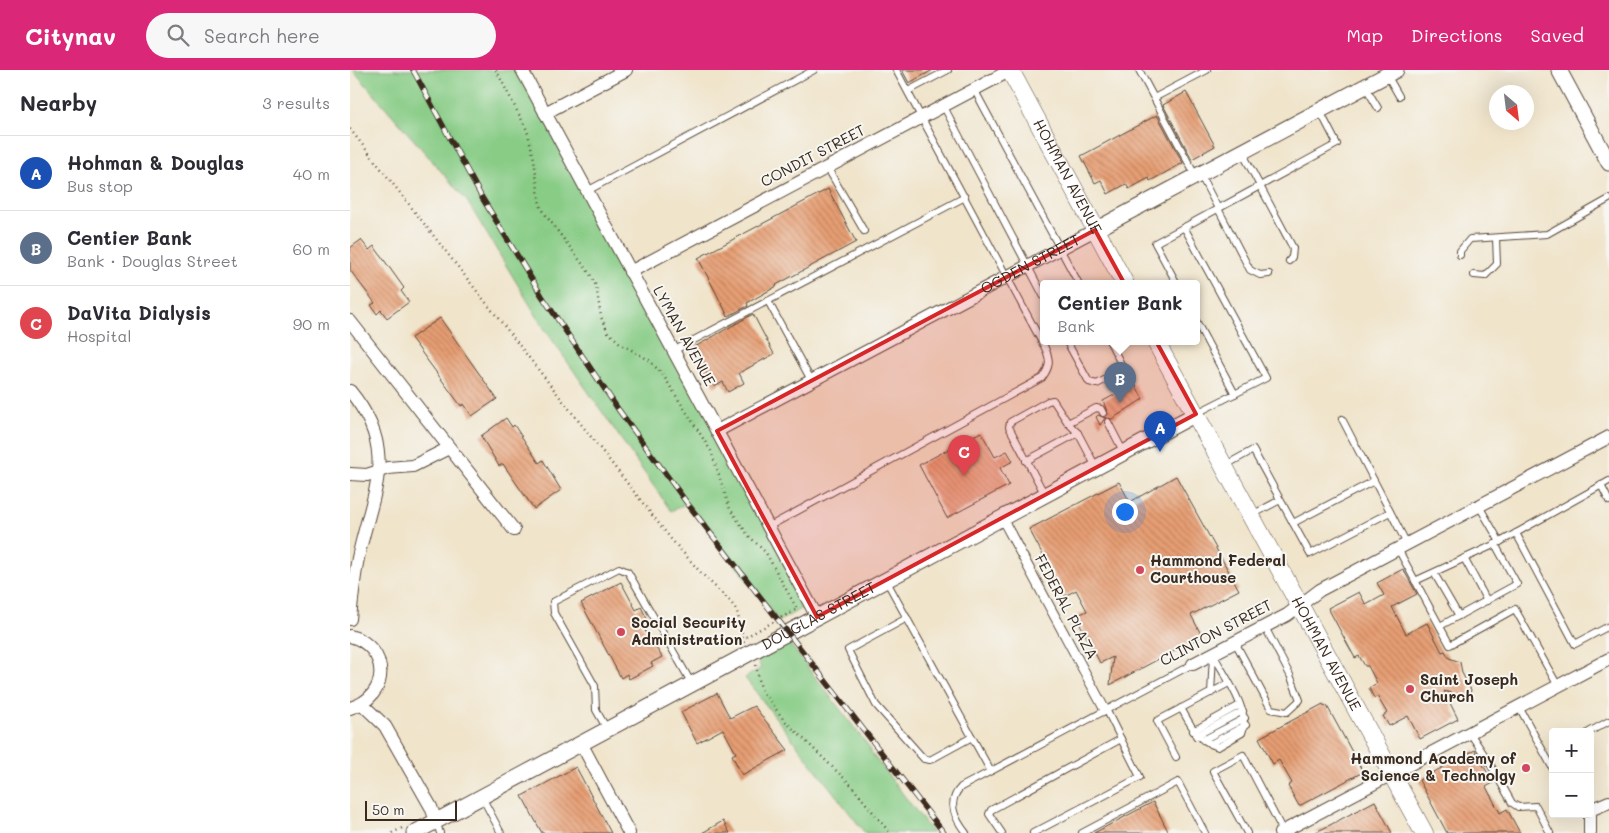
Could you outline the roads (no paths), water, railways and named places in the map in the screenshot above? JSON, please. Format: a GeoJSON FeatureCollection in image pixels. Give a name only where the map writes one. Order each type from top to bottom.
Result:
{"type":"FeatureCollection","features":[{"type":"Feature","properties":{"kind":"main road","name":"HOHMAN AVENUE"},"geometry":{"type":"LineString","coordinates":[[1010,70],[1123,280]]}},
{"type":"Feature","properties":{"kind":"main road","name":"HOHMAN AVENUE"},"geometry":{"type":"LineString","coordinates":[[1158,345],[1424,833]]}},
{"type":"Feature","properties":{"kind":"street","name":"LYMAN AVENUE"},"geometry":{"type":"LineString","coordinates":[[522,70],[817,617]]}},
{"type":"Feature","properties":{"kind":"street"},"geometry":{"type":"LineString","coordinates":[[545,113],[626,70]]}},
{"type":"Feature","properties":{"kind":"street","name":"CONDIT STREET"},"geometry":{"type":"LineString","coordinates":[[630,272],[1010,70]]}},
{"type":"Feature","properties":{"kind":"street"},"geometry":{"type":"LineString","coordinates":[[1560,70],[1608,158]]}},
{"type":"Feature","properties":{"kind":"street","name":"OGDEN STREET"},"geometry":{"type":"LineString","coordinates":[[717,431],[1391,72]]}},
{"type":"Feature","properties":{"kind":"street"},"geometry":{"type":"LineString","coordinates":[[350,321],[514,530]]}},
{"type":"Feature","properties":{"kind":"street"},"geometry":{"type":"LineString","coordinates":[[350,391],[363,407],[371,423],[376,442],[379,471],[376,494],[353,572],[350,619]]}},
{"type":"Feature","properties":{"kind":"street","name":"DOUGLAS STREET"},"geometry":{"type":"LineString","coordinates":[[414,833],[438,827],[482,797],[581,743],[1196,414]]}},
{"type":"Feature","properties":{"kind":"street","name":"CLINTON STREET"},"geometry":{"type":"LineString","coordinates":[[1193,664],[1265,626],[1300,605],[1320,590],[1479,506],[1608,441]]}},
{"type":"Feature","properties":{"kind":"street"},"geometry":{"type":"LineString","coordinates":[[350,474],[366,475],[423,463],[449,448]]}},
{"type":"Feature","properties":{"kind":"street","name":"FEDERAL PLAZA"},"geometry":{"type":"LineString","coordinates":[[1002,518],[1105,710]]}},
{"type":"Feature","properties":{"kind":"street"},"geometry":{"type":"LineString","coordinates":[[350,636],[369,645],[376,654],[381,676],[378,687],[362,704],[350,708]]}},
{"type":"Feature","properties":{"kind":"street"},"geometry":{"type":"LineString","coordinates":[[1281,832],[1609,660]]}},
{"type":"Feature","properties":{"kind":"street"},"geometry":{"type":"LineString","coordinates":[[362,704],[385,726],[431,807],[438,827]]}},
{"type":"Feature","properties":{"kind":"street"},"geometry":{"type":"LineString","coordinates":[[581,743],[629,833]]}},
{"type":"Feature","properties":{"kind":"street"},"geometry":{"type":"LineString","coordinates":[[1594,808],[1609,802]]}},
{"type":"Feature","properties":{"kind":"street"},"geometry":{"type":"LineString","coordinates":[[1590,818],[1590,833]]}},
{"type":"Feature","properties":{"kind":"lane"},"geometry":{"type":"LineString","coordinates":[[587,192],[814,70]]}},
{"type":"Feature","properties":{"kind":"lane"},"geometry":{"type":"LineString","coordinates":[[896,70],[1040,338]]}},
{"type":"Feature","properties":{"kind":"lane"},"geometry":{"type":"LineString","coordinates":[[908,92],[948,70]]}},
{"type":"Feature","properties":{"kind":"lane"},"geometry":{"type":"LineString","coordinates":[[1139,70],[1218,209],[1250,270],[1260,274],[1269,274]]}},
{"type":"Feature","properties":{"kind":"lane"},"geometry":{"type":"LineString","coordinates":[[1154,98],[1207,70]]}},
{"type":"Feature","properties":{"kind":"lane"},"geometry":{"type":"LineString","coordinates":[[1391,72],[1398,96]]}},
{"type":"Feature","properties":{"kind":"lane"},"geometry":{"type":"LineString","coordinates":[[1366,86],[1378,108]]}},
{"type":"Feature","properties":{"kind":"lane"},"geometry":{"type":"LineString","coordinates":[[974,89],[1078,280]]}},
{"type":"Feature","properties":{"kind":"lane"},"geometry":{"type":"LineString","coordinates":[[943,105],[1040,290]]}},
{"type":"Feature","properties":{"kind":"lane"},"geometry":{"type":"LineString","coordinates":[[1175,280],[1155,243],[1337,144],[1320,111]]}},
{"type":"Feature","properties":{"kind":"lane"},"geometry":{"type":"LineString","coordinates":[[1242,152],[1293,248],[1292,257],[1289,261]]}},
{"type":"Feature","properties":{"kind":"lane"},"geometry":{"type":"LineString","coordinates":[[827,167],[864,231]]}},
{"type":"Feature","properties":{"kind":"lane"},"geometry":{"type":"LineString","coordinates":[[673,351],[965,197]]}},
{"type":"Feature","properties":{"kind":"lane"},"geometry":{"type":"LineString","coordinates":[[1460,255],[1460,251],[1470,239],[1546,234],[1609,199]]}},
{"type":"Feature","properties":{"kind":"lane"},"geometry":{"type":"LineString","coordinates":[[1184,227],[1266,378],[1196,414]]}},
{"type":"Feature","properties":{"kind":"lane"},"geometry":{"type":"LineString","coordinates":[[1474,275],[1485,276],[1497,264],[1496,238]]}},
{"type":"Feature","properties":{"kind":"lane"},"geometry":{"type":"LineString","coordinates":[[768,301],[811,380]]}},
{"type":"Feature","properties":{"kind":"lane"},"geometry":{"type":"LineString","coordinates":[[1200,328],[1236,394]]}},
{"type":"Feature","properties":{"kind":"lane"},"geometry":{"type":"LineString","coordinates":[[768,527],[1042,378],[1050,366],[1050,358],[1043,345]]}},
{"type":"Feature","properties":{"kind":"lane"},"geometry":{"type":"LineString","coordinates":[[1069,345],[1089,382],[1097,384],[1121,371],[1121,364],[1112,345]]}},
{"type":"Feature","properties":{"kind":"lane"},"geometry":{"type":"LineString","coordinates":[[1045,495],[1008,427],[1010,422],[1048,401],[1053,400],[1068,423],[1078,433],[1096,467]]}},
{"type":"Feature","properties":{"kind":"lane"},"geometry":{"type":"LineString","coordinates":[[1068,423],[1096,408],[1101,409],[1103,413]]}},
{"type":"Feature","properties":{"kind":"lane"},"geometry":{"type":"LineString","coordinates":[[1342,419],[1390,512],[1415,581],[1450,645],[1515,609],[1558,686]]}},
{"type":"Feature","properties":{"kind":"lane"},"geometry":{"type":"LineString","coordinates":[[1108,422],[1124,453]]}},
{"type":"Feature","properties":{"kind":"lane"},"geometry":{"type":"LineString","coordinates":[[1026,461],[1078,433]]}},
{"type":"Feature","properties":{"kind":"lane"},"geometry":{"type":"LineString","coordinates":[[1224,466],[1253,450],[1310,554],[1390,512]]}},
{"type":"Feature","properties":{"kind":"lane"},"geometry":{"type":"LineString","coordinates":[[1293,523],[1374,481]]}},
{"type":"Feature","properties":{"kind":"lane"},"geometry":{"type":"LineString","coordinates":[[1415,581],[1497,543],[1609,481]]}},
{"type":"Feature","properties":{"kind":"lane"},"geometry":{"type":"LineString","coordinates":[[1601,485],[1609,501]]}},
{"type":"Feature","properties":{"kind":"lane"},"geometry":{"type":"LineString","coordinates":[[1251,516],[1280,500]]}},
{"type":"Feature","properties":{"kind":"lane"},"geometry":{"type":"LineString","coordinates":[[1440,626],[1517,584],[1479,506]]}},
{"type":"Feature","properties":{"kind":"lane"},"geometry":{"type":"LineString","coordinates":[[1516,533],[1575,644],[1609,626]]}},
{"type":"Feature","properties":{"kind":"lane"},"geometry":{"type":"LineString","coordinates":[[1464,558],[1487,601]]}},
{"type":"Feature","properties":{"kind":"lane"},"geometry":{"type":"LineString","coordinates":[[607,729],[596,710],[594,686],[554,614],[553,602],[619,568],[628,572],[692,684]]}},
{"type":"Feature","properties":{"kind":"lane"},"geometry":{"type":"LineString","coordinates":[[1434,573],[1459,616]]}},
{"type":"Feature","properties":{"kind":"lane"},"geometry":{"type":"LineString","coordinates":[[886,580],[990,770]]}},
{"type":"Feature","properties":{"kind":"lane"},"geometry":{"type":"LineString","coordinates":[[907,618],[849,647],[849,655],[876,705],[924,759],[930,760],[972,737]]}},
{"type":"Feature","properties":{"kind":"lane"},"geometry":{"type":"LineString","coordinates":[[1235,642],[1271,709],[1287,712],[1300,700],[1290,675],[1265,626]]}},
{"type":"Feature","properties":{"kind":"lane"},"geometry":{"type":"LineString","coordinates":[[1181,708],[1195,733],[1206,742],[1218,747],[1242,733],[1245,721],[1242,708],[1213,654]]}},
{"type":"Feature","properties":{"kind":"lane"},"geometry":{"type":"LineString","coordinates":[[1211,693],[1213,654]]}},
{"type":"Feature","properties":{"kind":"lane","name":"CLINTON STREET"},"geometry":{"type":"LineString","coordinates":[[966,833],[955,816],[952,806],[955,792],[961,787],[1193,664]]}},
{"type":"Feature","properties":{"kind":"lane"},"geometry":{"type":"LineString","coordinates":[[1176,757],[1157,721],[1229,683]]}},
{"type":"Feature","properties":{"kind":"lane"},"geometry":{"type":"LineString","coordinates":[[1519,707],[1549,763]]}},
{"type":"Feature","properties":{"kind":"lane"},"geometry":{"type":"LineString","coordinates":[[1195,733],[1242,708]]}},
{"type":"Feature","properties":{"kind":"lane"},"geometry":{"type":"LineString","coordinates":[[1033,833],[1140,777],[1105,710]]}},
{"type":"Feature","properties":{"kind":"lane"},"geometry":{"type":"LineString","coordinates":[[1206,742],[1245,721]]}},
{"type":"Feature","properties":{"kind":"lane"},"geometry":{"type":"LineString","coordinates":[[1594,729],[1609,721]]}},
{"type":"Feature","properties":{"kind":"lane"},"geometry":{"type":"LineString","coordinates":[[1470,733],[1512,803],[1518,808],[1536,806],[1550,833]]}},
{"type":"Feature","properties":{"kind":"lane"},"geometry":{"type":"LineString","coordinates":[[1002,833],[991,818],[991,810],[1121,740]]}},
{"type":"Feature","properties":{"kind":"lane"},"geometry":{"type":"LineString","coordinates":[[1247,833],[1213,771],[1243,756],[1281,832]]}},
{"type":"Feature","properties":{"kind":"lane"},"geometry":{"type":"LineString","coordinates":[[1082,833],[1178,782],[1205,833]]}},
{"type":"Feature","properties":{"kind":"lane"},"geometry":{"type":"LineString","coordinates":[[482,797],[501,833]]}},
{"type":"Feature","properties":{"kind":"railway"},"geometry":{"type":"LineString","coordinates":[[413,70],[481,196],[542,296],[618,409],[687,503],[944,833]]}},
{"type":"Feature","properties":{"kind":"place","name":"Centier Bank"},"geometry":{"type":"Point","coordinates":[1120,403]}},
{"type":"Feature","properties":{"kind":"place","name":"Hohman & Douglas"},"geometry":{"type":"Point","coordinates":[1160,452]}},
{"type":"Feature","properties":{"kind":"place","name":"DaVita Dialysis"},"geometry":{"type":"Point","coordinates":[964,476]}},
{"type":"Feature","properties":{"kind":"place","name":"Hammond Federal Courthouse"},"geometry":{"type":"Point","coordinates":[1140,570]}},
{"type":"Feature","properties":{"kind":"place","name":"Social Security Administration"},"geometry":{"type":"Point","coordinates":[621,632]}},
{"type":"Feature","properties":{"kind":"place","name":"Saint Joseph Church"},"geometry":{"type":"Point","coordinates":[1410,689]}},
{"type":"Feature","properties":{"kind":"place","name":"Hammond Academy of Science & Technolgy"},"geometry":{"type":"Point","coordinates":[1526,768]}}]}
